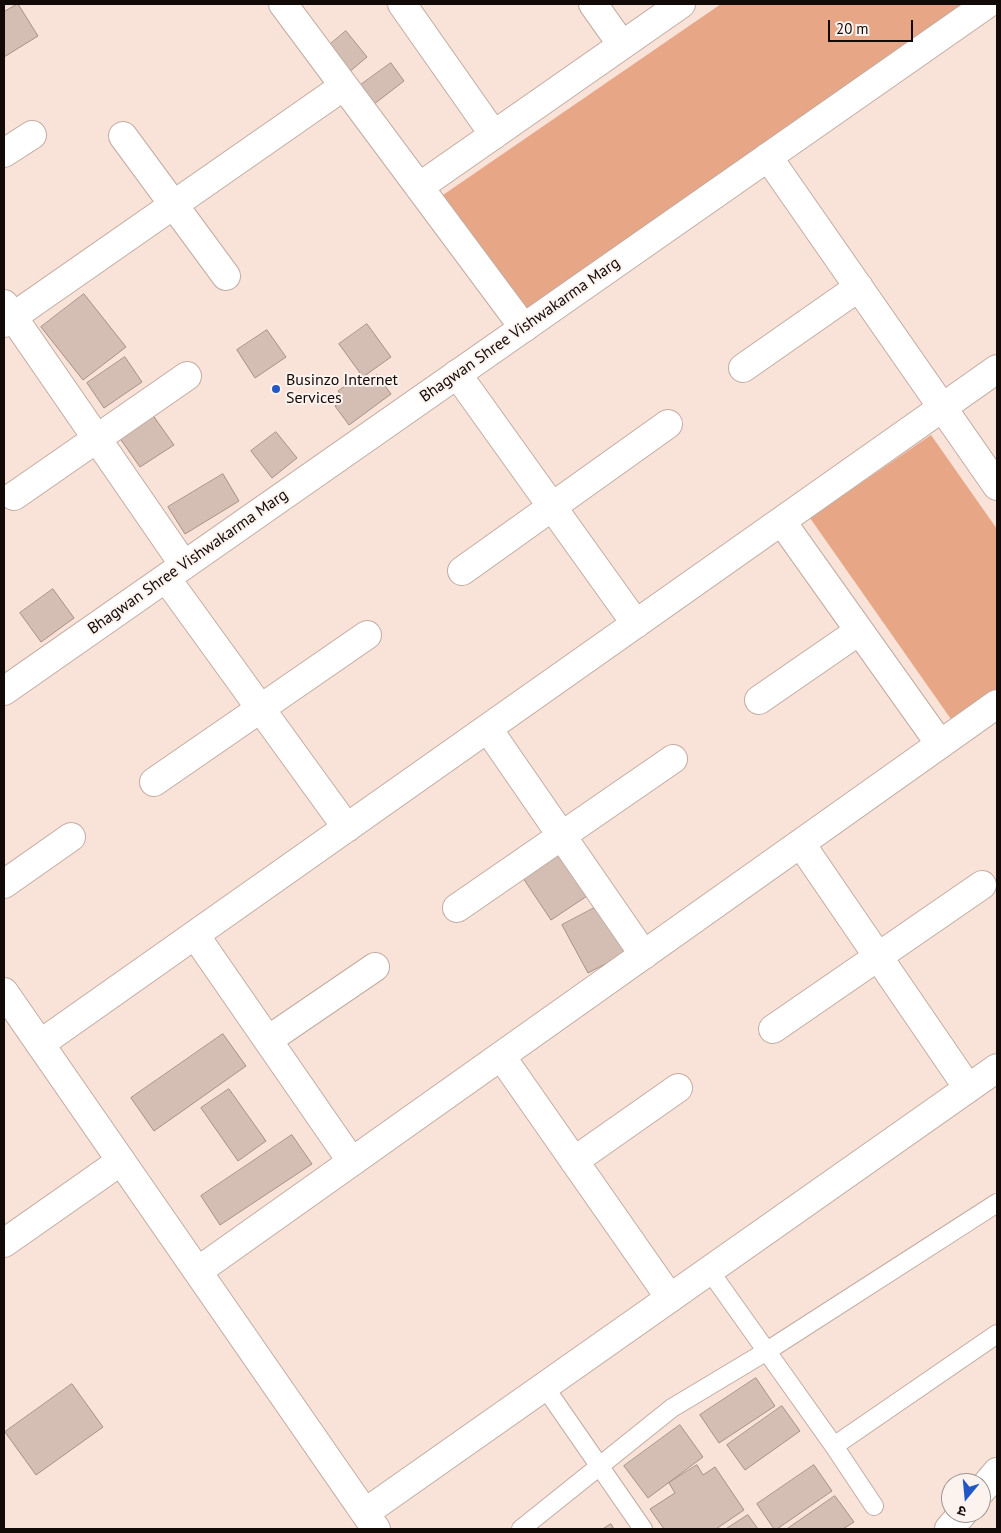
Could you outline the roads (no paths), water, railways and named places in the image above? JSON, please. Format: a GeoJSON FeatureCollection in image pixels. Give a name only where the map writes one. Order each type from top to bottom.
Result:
{"type":"FeatureCollection","features":[{"type":"Feature","properties":{"kind":"street"},"geometry":{"type":"LineString","coordinates":[[283,4],[524,328]]}},
{"type":"Feature","properties":{"kind":"street"},"geometry":{"type":"LineString","coordinates":[[402,4],[494,135]]}},
{"type":"Feature","properties":{"kind":"street"},"geometry":{"type":"LineString","coordinates":[[593,4],[622,45]]}},
{"type":"Feature","properties":{"kind":"street"},"geometry":{"type":"LineString","coordinates":[[419,187],[681,4]]}},
{"type":"Feature","properties":{"kind":"street","name":"Bhagwan Shree Vishwakarma Marg"},"geometry":{"type":"LineString","coordinates":[[4,692],[768,158],[980,6]]}},
{"type":"Feature","properties":{"kind":"street"},"geometry":{"type":"LineString","coordinates":[[344,86],[174,205],[7,315],[97,439],[175,572],[260,709],[347,828]]}},
{"type":"Feature","properties":{"kind":"street"},"geometry":{"type":"LineString","coordinates":[[4,153],[32,134]]}},
{"type":"Feature","properties":{"kind":"street"},"geometry":{"type":"LineString","coordinates":[[123,136],[226,276]]}},
{"type":"Feature","properties":{"kind":"street"},"geometry":{"type":"LineString","coordinates":[[768,158],[997,486]]}},
{"type":"Feature","properties":{"kind":"street"},"geometry":{"type":"LineString","coordinates":[[743,368],[858,287]]}},
{"type":"Feature","properties":{"kind":"street"},"geometry":{"type":"LineString","coordinates":[[40,1044],[997,369]]}},
{"type":"Feature","properties":{"kind":"street"},"geometry":{"type":"LineString","coordinates":[[457,374],[636,624]]}},
{"type":"Feature","properties":{"kind":"street"},"geometry":{"type":"LineString","coordinates":[[14,496],[187,376]]}},
{"type":"Feature","properties":{"kind":"street"},"geometry":{"type":"LineString","coordinates":[[462,571],[668,424]]}},
{"type":"Feature","properties":{"kind":"street"},"geometry":{"type":"LineString","coordinates":[[782,522],[940,744]]}},
{"type":"Feature","properties":{"kind":"street"},"geometry":{"type":"LineString","coordinates":[[759,700],[859,631]]}},
{"type":"Feature","properties":{"kind":"street"},"geometry":{"type":"LineString","coordinates":[[154,782],[367,635]]}},
{"type":"Feature","properties":{"kind":"street"},"geometry":{"type":"LineString","coordinates":[[198,1270],[997,704]]}},
{"type":"Feature","properties":{"kind":"street"},"geometry":{"type":"LineString","coordinates":[[488,729],[644,955]]}},
{"type":"Feature","properties":{"kind":"street"},"geometry":{"type":"LineString","coordinates":[[457,908],[673,759]]}},
{"type":"Feature","properties":{"kind":"street"},"geometry":{"type":"LineString","coordinates":[[4,884],[71,837]]}},
{"type":"Feature","properties":{"kind":"street"},"geometry":{"type":"LineString","coordinates":[[801,844],[968,1088]]}},
{"type":"Feature","properties":{"kind":"street"},"geometry":{"type":"LineString","coordinates":[[773,1029],[982,885]]}},
{"type":"Feature","properties":{"kind":"street"},"geometry":{"type":"LineString","coordinates":[[195,935],[352,1162]]}},
{"type":"Feature","properties":{"kind":"street"},"geometry":{"type":"LineString","coordinates":[[268,1040],[375,967]]}},
{"type":"Feature","properties":{"kind":"street"},"geometry":{"type":"LineString","coordinates":[[4,992],[371,1521],[544,1386],[997,1068]]}},
{"type":"Feature","properties":{"kind":"street"},"geometry":{"type":"LineString","coordinates":[[501,1056],[670,1298]]}},
{"type":"Feature","properties":{"kind":"street"},"geometry":{"type":"LineString","coordinates":[[574,1161],[678,1088]]}},
{"type":"Feature","properties":{"kind":"street"},"geometry":{"type":"LineString","coordinates":[[4,1243],[122,1162]]}},
{"type":"Feature","properties":{"kind":"lane"},"geometry":{"type":"LineString","coordinates":[[521,1529],[672,1408],[766,1351],[997,1203]]}},
{"type":"Feature","properties":{"kind":"lane"},"geometry":{"type":"LineString","coordinates":[[710,1270],[874,1506]]}},
{"type":"Feature","properties":{"kind":"lane"},"geometry":{"type":"LineString","coordinates":[[834,1446],[997,1334]]}},
{"type":"Feature","properties":{"kind":"lane"},"geometry":{"type":"LineString","coordinates":[[544,1386],[643,1529]]}},
{"type":"Feature","properties":{"kind":"place","name":"Businzo Internet Services"},"geometry":{"type":"Point","coordinates":[276,389]}}]}
